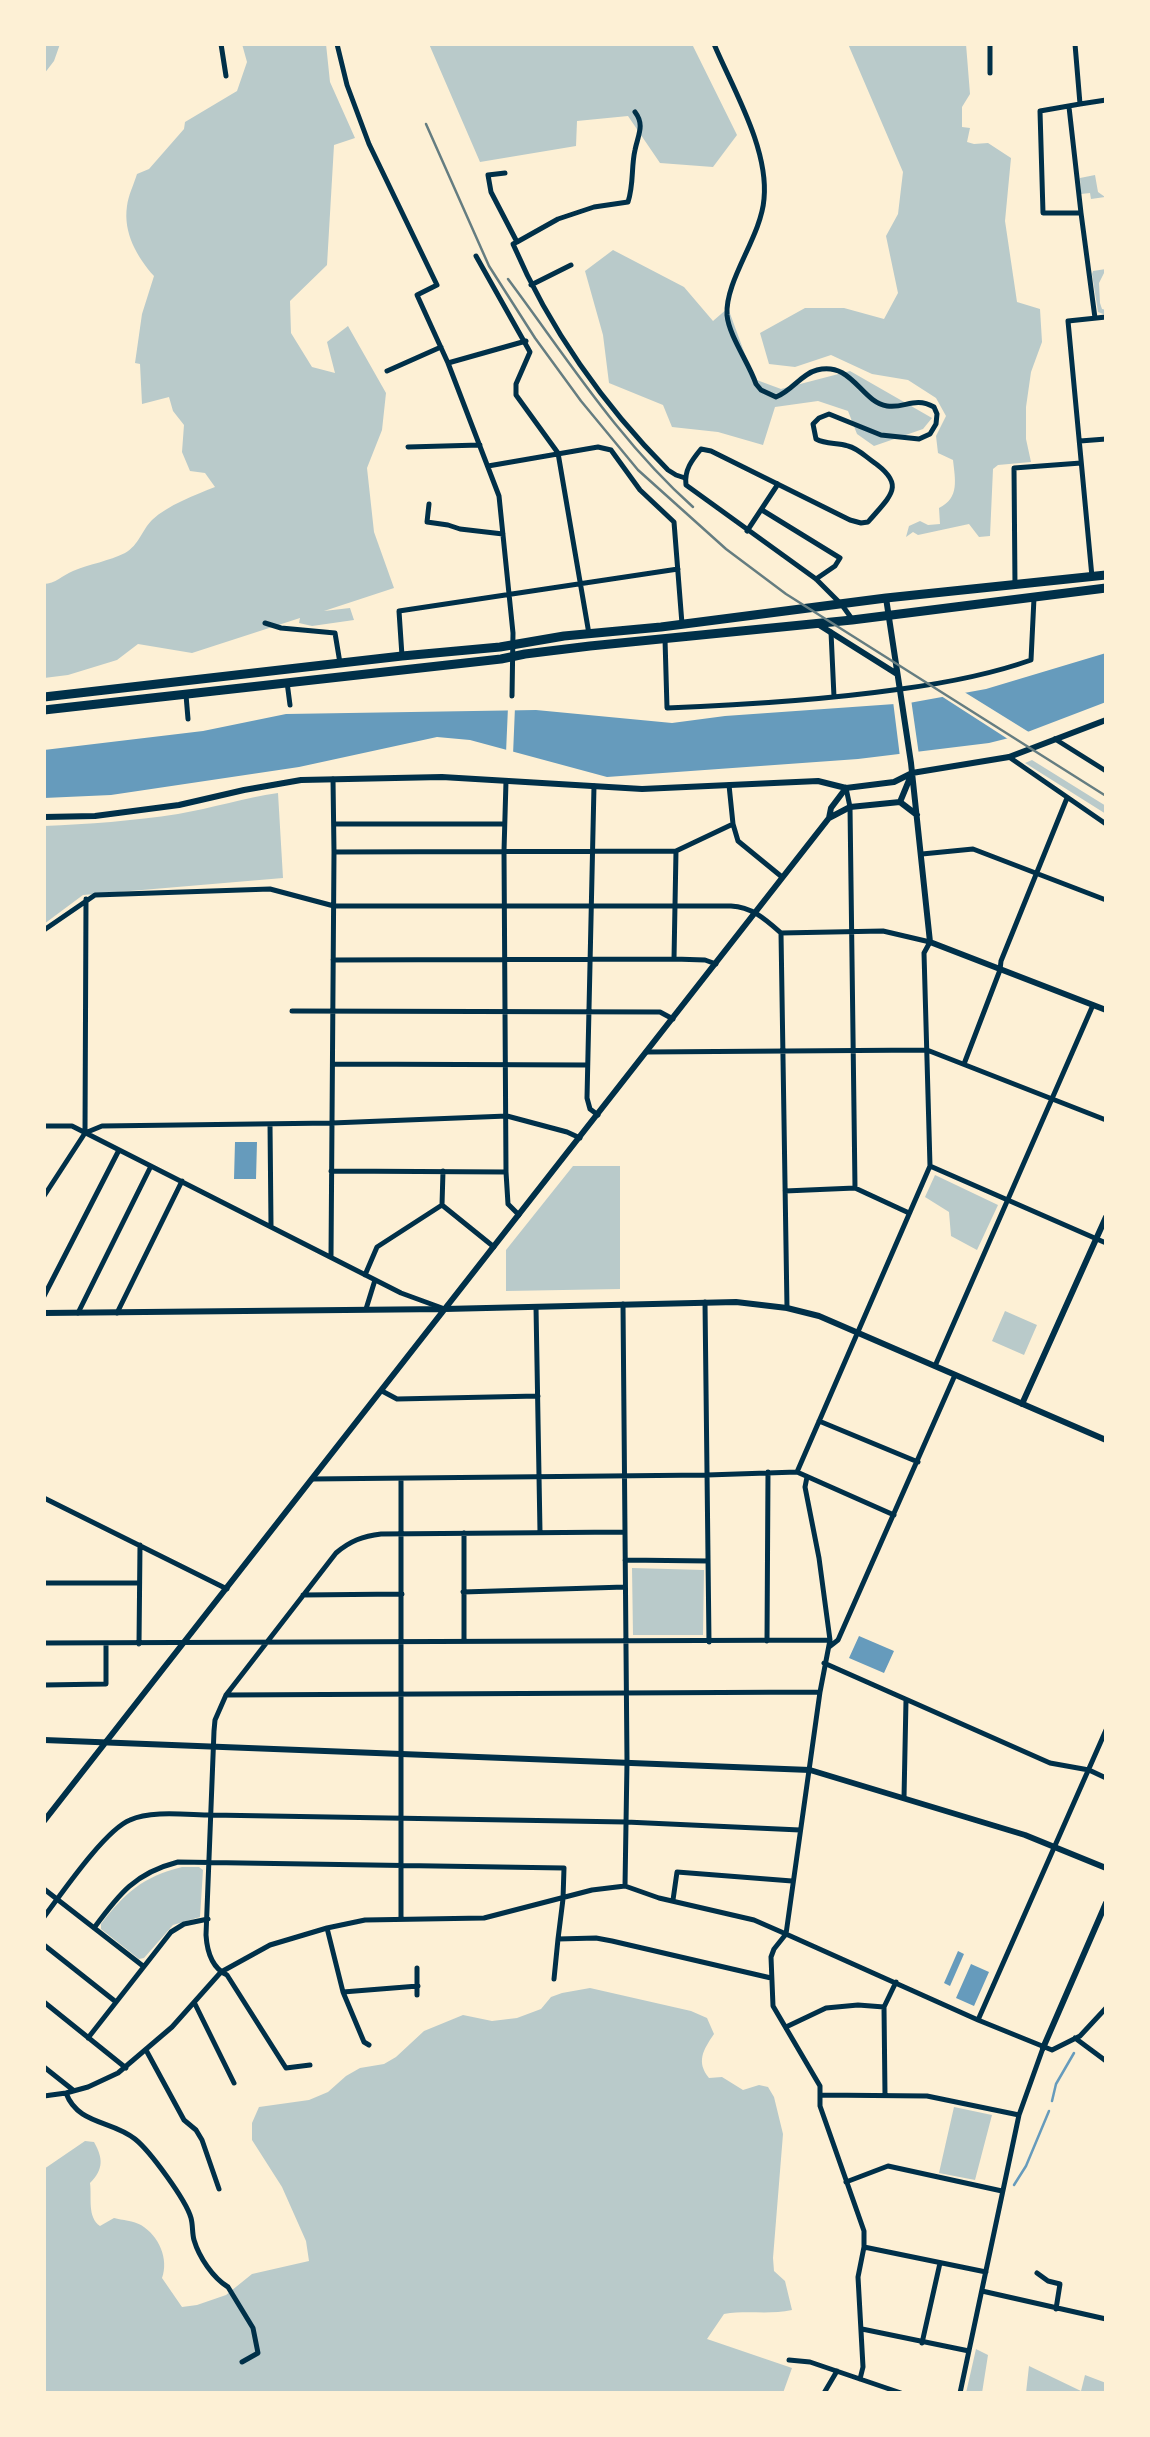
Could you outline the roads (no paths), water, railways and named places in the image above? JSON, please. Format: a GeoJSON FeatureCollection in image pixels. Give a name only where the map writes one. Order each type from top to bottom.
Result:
{"type":"FeatureCollection","features":[{"type":"Feature","properties":{"kind":"highway"},"geometry":{"type":"LineString","coordinates":[[44,696],[513,645],[886,598],[1106,575]]}},
{"type":"Feature","properties":{"kind":"highway"},"geometry":{"type":"LineString","coordinates":[[44,710],[852,620],[1106,588]]}},
{"type":"Feature","properties":{"kind":"street"},"geometry":{"type":"LineString","coordinates":[[222,44],[226,76]]}},
{"type":"Feature","properties":{"kind":"street"},"geometry":{"type":"LineString","coordinates":[[337,44],[347,85],[369,144],[437,285],[417,295],[449,363],[499,496],[513,645],[512,696]]}},
{"type":"Feature","properties":{"kind":"street"},"geometry":{"type":"LineString","coordinates":[[714,44],[760,152],[765,184],[759,223],[727,308],[729,322],[756,384],[761,390],[776,397],[816,370],[838,371],[851,377],[877,403],[889,407],[918,401],[934,407],[937,415],[936,424],[930,434],[919,439],[881,435],[829,414],[813,424],[816,439],[854,448],[884,469],[892,480],[893,485],[886,500],[868,522],[850,520],[711,451],[701,449],[690,463],[685,478],[686,485],[816,579],[842,604],[852,620]]}},
{"type":"Feature","properties":{"kind":"street"},"geometry":{"type":"LineString","coordinates":[[990,44],[990,74]]}},
{"type":"Feature","properties":{"kind":"street"},"geometry":{"type":"LineString","coordinates":[[1075,44],[1080,104]]}},
{"type":"Feature","properties":{"kind":"street"},"geometry":{"type":"LineString","coordinates":[[1081,213],[1043,213],[1040,111],[1106,100]]}},
{"type":"Feature","properties":{"kind":"street"},"geometry":{"type":"LineString","coordinates":[[1069,107],[1096,318]]}},
{"type":"Feature","properties":{"kind":"street"},"geometry":{"type":"LineString","coordinates":[[635,112],[640,119],[640,129],[635,150],[633,187],[628,202],[594,207],[558,219],[513,244],[531,285],[582,368],[668,470],[685,478]]}},
{"type":"Feature","properties":{"kind":"street"},"geometry":{"type":"LineString","coordinates":[[505,173],[488,175],[489,181],[491,192],[517,242]]}},
{"type":"Feature","properties":{"kind":"street"},"geometry":{"type":"LineString","coordinates":[[476,256],[530,352],[516,384],[516,395],[558,453],[589,634]]}},
{"type":"Feature","properties":{"kind":"street"},"geometry":{"type":"LineString","coordinates":[[531,285],[571,265]]}},
{"type":"Feature","properties":{"kind":"street"},"geometry":{"type":"LineString","coordinates":[[1092,577],[1068,321],[1106,317]]}},
{"type":"Feature","properties":{"kind":"street"},"geometry":{"type":"LineString","coordinates":[[449,363],[526,341]]}},
{"type":"Feature","properties":{"kind":"street"},"geometry":{"type":"LineString","coordinates":[[387,371],[441,347]]}},
{"type":"Feature","properties":{"kind":"street"},"geometry":{"type":"LineString","coordinates":[[1080,441],[1106,439]]}},
{"type":"Feature","properties":{"kind":"street"},"geometry":{"type":"LineString","coordinates":[[408,447],[480,445]]}},
{"type":"Feature","properties":{"kind":"street"},"geometry":{"type":"LineString","coordinates":[[488,466],[598,447],[611,450],[640,490],[674,522],[682,624]]}},
{"type":"Feature","properties":{"kind":"street"},"geometry":{"type":"LineString","coordinates":[[1015,586],[1014,468],[1081,463]]}},
{"type":"Feature","properties":{"kind":"street"},"geometry":{"type":"LineString","coordinates":[[747,531],[778,484]]}},
{"type":"Feature","properties":{"kind":"street"},"geometry":{"type":"LineString","coordinates":[[429,504],[427,522],[503,534]]}},
{"type":"Feature","properties":{"kind":"street"},"geometry":{"type":"LineString","coordinates":[[762,510],[840,558],[835,566],[816,579]]}},
{"type":"Feature","properties":{"kind":"street"},"geometry":{"type":"LineString","coordinates":[[402,656],[399,611],[678,569]]}},
{"type":"Feature","properties":{"kind":"street"},"geometry":{"type":"LineString","coordinates":[[797,1472],[930,1166],[924,953],[930,942],[911,763],[886,598]]}},
{"type":"Feature","properties":{"kind":"street"},"geometry":{"type":"LineString","coordinates":[[665,639],[667,708],[900,692],[1012,667],[1031,660],[1034,598]]}},
{"type":"Feature","properties":{"kind":"street"},"geometry":{"type":"LineString","coordinates":[[265,623],[281,628],[335,633],[340,663]]}},
{"type":"Feature","properties":{"kind":"street"},"geometry":{"type":"LineString","coordinates":[[816,624],[897,674]]}},
{"type":"Feature","properties":{"kind":"street"},"geometry":{"type":"LineString","coordinates":[[831,632],[834,697]]}},
{"type":"Feature","properties":{"kind":"street"},"geometry":{"type":"LineString","coordinates":[[287,682],[290,705]]}},
{"type":"Feature","properties":{"kind":"street"},"geometry":{"type":"LineString","coordinates":[[186,694],[188,719]]}},
{"type":"Feature","properties":{"kind":"street"},"geometry":{"type":"LineString","coordinates":[[44,817],[94,816],[179,805],[301,780],[442,777],[642,789],[818,782],[846,788],[894,782],[912,773],[1009,757],[1106,720]]}},
{"type":"Feature","properties":{"kind":"street"},"geometry":{"type":"LineString","coordinates":[[1055,739],[1106,771]]}},
{"type":"Feature","properties":{"kind":"street"},"geometry":{"type":"LineString","coordinates":[[1009,757],[1106,824]]}},
{"type":"Feature","properties":{"kind":"street"},"geometry":{"type":"LineString","coordinates":[[900,802],[912,773]]}},
{"type":"Feature","properties":{"kind":"street"},"geometry":{"type":"LineString","coordinates":[[331,1257],[333,779]]}},
{"type":"Feature","properties":{"kind":"street"},"geometry":{"type":"LineString","coordinates":[[506,781],[506,1172],[508,1204],[519,1215]]}},
{"type":"Feature","properties":{"kind":"street"},"geometry":{"type":"LineString","coordinates":[[729,785],[733,824],[738,841],[782,877]]}},
{"type":"Feature","properties":{"kind":"street"},"geometry":{"type":"LineString","coordinates":[[594,786],[587,1098],[590,1109],[598,1115]]}},
{"type":"Feature","properties":{"kind":"street"},"geometry":{"type":"LineString","coordinates":[[846,788],[850,807],[855,1188]]}},
{"type":"Feature","properties":{"kind":"street"},"geometry":{"type":"LineString","coordinates":[[829,818],[831,808],[846,788]]}},
{"type":"Feature","properties":{"kind":"street"},"geometry":{"type":"LineString","coordinates":[[964,1064],[1000,970],[1001,961],[1067,798]]}},
{"type":"Feature","properties":{"kind":"street"},"geometry":{"type":"LineString","coordinates":[[44,1821],[829,818],[850,807],[900,802],[917,815]]}},
{"type":"Feature","properties":{"kind":"street"},"geometry":{"type":"LineString","coordinates":[[334,824],[504,824]]}},
{"type":"Feature","properties":{"kind":"street"},"geometry":{"type":"LineString","coordinates":[[334,852],[676,851],[733,824]]}},
{"type":"Feature","properties":{"kind":"street"},"geometry":{"type":"LineString","coordinates":[[922,854],[973,849],[1106,900]]}},
{"type":"Feature","properties":{"kind":"street"},"geometry":{"type":"LineString","coordinates":[[674,959],[676,851]]}},
{"type":"Feature","properties":{"kind":"street"},"geometry":{"type":"LineString","coordinates":[[44,930],[95,895],[270,889],[334,906],[743,906],[781,933],[883,931],[930,942],[1106,1010]]}},
{"type":"Feature","properties":{"kind":"street"},"geometry":{"type":"LineString","coordinates":[[44,1196],[85,1133],[86,899]]}},
{"type":"Feature","properties":{"kind":"street"},"geometry":{"type":"LineString","coordinates":[[781,933],[787,1308]]}},
{"type":"Feature","properties":{"kind":"street"},"geometry":{"type":"LineString","coordinates":[[333,960],[674,959],[705,960],[716,964]]}},
{"type":"Feature","properties":{"kind":"street"},"geometry":{"type":"LineString","coordinates":[[935,1366],[1093,1005]]}},
{"type":"Feature","properties":{"kind":"street"},"geometry":{"type":"LineString","coordinates":[[292,1011],[660,1012],[673,1018]]}},
{"type":"Feature","properties":{"kind":"street"},"geometry":{"type":"LineString","coordinates":[[646,1052],[927,1051],[1106,1120]]}},
{"type":"Feature","properties":{"kind":"street"},"geometry":{"type":"LineString","coordinates":[[332,1064],[587,1065]]}},
{"type":"Feature","properties":{"kind":"street"},"geometry":{"type":"LineString","coordinates":[[85,1133],[102,1126],[332,1123],[507,1116],[580,1138]]}},
{"type":"Feature","properties":{"kind":"street"},"geometry":{"type":"LineString","coordinates":[[270,1124],[271,1225]]}},
{"type":"Feature","properties":{"kind":"street"},"geometry":{"type":"LineString","coordinates":[[44,1126],[72,1126],[401,1293],[445,1309]]}},
{"type":"Feature","properties":{"kind":"street"},"geometry":{"type":"LineString","coordinates":[[44,1296],[119,1150]]}},
{"type":"Feature","properties":{"kind":"street"},"geometry":{"type":"LineString","coordinates":[[78,1313],[151,1166]]}},
{"type":"Feature","properties":{"kind":"street"},"geometry":{"type":"LineString","coordinates":[[930,1166],[1106,1243]]}},
{"type":"Feature","properties":{"kind":"street"},"geometry":{"type":"LineString","coordinates":[[331,1171],[506,1172]]}},
{"type":"Feature","properties":{"kind":"street"},"geometry":{"type":"LineString","coordinates":[[442,1205],[443,1171]]}},
{"type":"Feature","properties":{"kind":"street"},"geometry":{"type":"LineString","coordinates":[[117,1313],[182,1181]]}},
{"type":"Feature","properties":{"kind":"street"},"geometry":{"type":"LineString","coordinates":[[785,1191],[855,1188],[909,1213]]}},
{"type":"Feature","properties":{"kind":"street"},"geometry":{"type":"LineString","coordinates":[[442,1205],[494,1247]]}},
{"type":"Feature","properties":{"kind":"street"},"geometry":{"type":"LineString","coordinates":[[365,1275],[377,1247],[442,1205]]}},
{"type":"Feature","properties":{"kind":"street"},"geometry":{"type":"LineString","coordinates":[[1022,1404],[1106,1217]]}},
{"type":"Feature","properties":{"kind":"street"},"geometry":{"type":"LineString","coordinates":[[366,1309],[375,1280]]}},
{"type":"Feature","properties":{"kind":"street"},"geometry":{"type":"LineString","coordinates":[[44,1313],[445,1309],[705,1302],[736,1302],[787,1308],[819,1316],[858,1332],[1106,1440]]}},
{"type":"Feature","properties":{"kind":"street"},"geometry":{"type":"LineString","coordinates":[[705,1302],[709,1642]]}},
{"type":"Feature","properties":{"kind":"street"},"geometry":{"type":"LineString","coordinates":[[623,1304],[627,1762],[625,1886]]}},
{"type":"Feature","properties":{"kind":"street"},"geometry":{"type":"LineString","coordinates":[[536,1307],[540,1532]]}},
{"type":"Feature","properties":{"kind":"street"},"geometry":{"type":"LineString","coordinates":[[44,1643],[464,1640],[767,1641],[830,1644],[838,1640],[955,1375]]}},
{"type":"Feature","properties":{"kind":"street"},"geometry":{"type":"LineString","coordinates":[[382,1391],[397,1399],[538,1396]]}},
{"type":"Feature","properties":{"kind":"street"},"geometry":{"type":"LineString","coordinates":[[819,1421],[918,1462]]}},
{"type":"Feature","properties":{"kind":"street"},"geometry":{"type":"LineString","coordinates":[[767,1641],[768,1472]]}},
{"type":"Feature","properties":{"kind":"street"},"geometry":{"type":"LineString","coordinates":[[312,1479],[797,1472],[894,1515]]}},
{"type":"Feature","properties":{"kind":"street"},"geometry":{"type":"LineString","coordinates":[[807,1477],[805,1487],[819,1558],[830,1644],[824,1663],[786,1934],[771,1957],[771,1978],[773,2006],[820,2086],[820,2106],[863,2231],[864,2247],[858,2277],[863,2367],[860,2379]]}},
{"type":"Feature","properties":{"kind":"street"},"geometry":{"type":"LineString","coordinates":[[401,1479],[401,1919]]}},
{"type":"Feature","properties":{"kind":"street"},"geometry":{"type":"LineString","coordinates":[[44,1498],[227,1589]]}},
{"type":"Feature","properties":{"kind":"street"},"geometry":{"type":"LineString","coordinates":[[310,2065],[286,2067],[227,1975],[221,1972],[207,1949],[205,1935],[208,1919],[215,1720],[226,1695],[336,1553],[345,1545],[367,1535],[625,1532]]}},
{"type":"Feature","properties":{"kind":"street"},"geometry":{"type":"LineString","coordinates":[[464,1533],[464,1640]]}},
{"type":"Feature","properties":{"kind":"street"},"geometry":{"type":"LineString","coordinates":[[139,1644],[140,1545]]}},
{"type":"Feature","properties":{"kind":"street"},"geometry":{"type":"LineString","coordinates":[[625,1560],[708,1561]]}},
{"type":"Feature","properties":{"kind":"street"},"geometry":{"type":"LineString","coordinates":[[44,1583],[139,1583]]}},
{"type":"Feature","properties":{"kind":"street"},"geometry":{"type":"LineString","coordinates":[[463,1592],[625,1587]]}},
{"type":"Feature","properties":{"kind":"street"},"geometry":{"type":"LineString","coordinates":[[303,1595],[402,1594]]}},
{"type":"Feature","properties":{"kind":"street"},"geometry":{"type":"LineString","coordinates":[[44,1685],[106,1684],[106,1644]]}},
{"type":"Feature","properties":{"kind":"street"},"geometry":{"type":"LineString","coordinates":[[824,1663],[1050,1763],[1088,1770],[1106,1778]]}},
{"type":"Feature","properties":{"kind":"street"},"geometry":{"type":"LineString","coordinates":[[226,1695],[820,1692]]}},
{"type":"Feature","properties":{"kind":"street"},"geometry":{"type":"LineString","coordinates":[[904,1798],[906,1700]]}},
{"type":"Feature","properties":{"kind":"street"},"geometry":{"type":"LineString","coordinates":[[978,2020],[1106,1730]]}},
{"type":"Feature","properties":{"kind":"street"},"geometry":{"type":"LineString","coordinates":[[44,1740],[810,1770],[995,1826],[1106,1868]]}},
{"type":"Feature","properties":{"kind":"street"},"geometry":{"type":"LineString","coordinates":[[44,1917],[108,1835],[130,1819],[157,1815],[626,1822],[800,1830]]}},
{"type":"Feature","properties":{"kind":"street"},"geometry":{"type":"LineString","coordinates":[[94,1928],[119,1894],[139,1878],[163,1866],[178,1863],[564,1868],[554,1979]]}},
{"type":"Feature","properties":{"kind":"street"},"geometry":{"type":"LineString","coordinates":[[673,1900],[677,1872],[792,1881]]}},
{"type":"Feature","properties":{"kind":"street"},"geometry":{"type":"LineString","coordinates":[[44,2096],[73,2091],[105,2080],[126,2068],[195,2004],[221,1972],[270,1945],[365,1920],[484,1918],[592,1890],[625,1886],[659,1898],[754,1920],[1044,2048],[1052,2050],[1075,2038],[1106,2008]]}},
{"type":"Feature","properties":{"kind":"street"},"geometry":{"type":"LineString","coordinates":[[44,1889],[143,1966]]}},
{"type":"Feature","properties":{"kind":"street"},"geometry":{"type":"LineString","coordinates":[[960,2393],[1019,2115],[1044,2048],[1106,1903]]}},
{"type":"Feature","properties":{"kind":"street"},"geometry":{"type":"LineString","coordinates":[[88,2038],[171,1932],[184,1924],[208,1919]]}},
{"type":"Feature","properties":{"kind":"street"},"geometry":{"type":"LineString","coordinates":[[327,1928],[343,1992],[364,2042],[369,2045]]}},
{"type":"Feature","properties":{"kind":"street"},"geometry":{"type":"LineString","coordinates":[[558,1939],[596,1938],[771,1978]]}},
{"type":"Feature","properties":{"kind":"street"},"geometry":{"type":"LineString","coordinates":[[44,1945],[116,2001]]}},
{"type":"Feature","properties":{"kind":"street"},"geometry":{"type":"LineString","coordinates":[[416,1968],[417,1995]]}},
{"type":"Feature","properties":{"kind":"street"},"geometry":{"type":"LineString","coordinates":[[885,2095],[884,2007],[896,1982]]}},
{"type":"Feature","properties":{"kind":"street"},"geometry":{"type":"LineString","coordinates":[[343,1992],[418,1986]]}},
{"type":"Feature","properties":{"kind":"street"},"geometry":{"type":"LineString","coordinates":[[44,2002],[126,2068]]}},
{"type":"Feature","properties":{"kind":"street"},"geometry":{"type":"LineString","coordinates":[[195,2004],[234,2083]]}},
{"type":"Feature","properties":{"kind":"street"},"geometry":{"type":"LineString","coordinates":[[786,2027],[826,2008],[858,2005],[884,2007]]}},
{"type":"Feature","properties":{"kind":"street"},"geometry":{"type":"LineString","coordinates":[[1075,2038],[1106,2062]]}},
{"type":"Feature","properties":{"kind":"street"},"geometry":{"type":"LineString","coordinates":[[146,2050],[184,2120],[196,2130],[202,2140],[219,2189]]}},
{"type":"Feature","properties":{"kind":"street"},"geometry":{"type":"LineString","coordinates":[[44,2067],[73,2091]]}},
{"type":"Feature","properties":{"kind":"street"},"geometry":{"type":"LineString","coordinates":[[66,2093],[75,2109],[83,2116],[135,2138],[148,2150],[174,2189],[191,2218],[193,2238],[205,2263],[222,2284],[228,2287],[253,2328],[258,2353],[242,2362]]}},
{"type":"Feature","properties":{"kind":"street"},"geometry":{"type":"LineString","coordinates":[[820,2095],[927,2096],[1019,2115]]}},
{"type":"Feature","properties":{"kind":"street"},"geometry":{"type":"LineString","coordinates":[[846,2182],[888,2166],[1002,2191]]}},
{"type":"Feature","properties":{"kind":"street"},"geometry":{"type":"LineString","coordinates":[[864,2247],[986,2272]]}},
{"type":"Feature","properties":{"kind":"street"},"geometry":{"type":"LineString","coordinates":[[922,2343],[940,2263]]}},
{"type":"Feature","properties":{"kind":"street"},"geometry":{"type":"LineString","coordinates":[[1037,2273],[1048,2281],[1060,2284],[1056,2309]]}},
{"type":"Feature","properties":{"kind":"street"},"geometry":{"type":"LineString","coordinates":[[982,2291],[1106,2319]]}},
{"type":"Feature","properties":{"kind":"street"},"geometry":{"type":"LineString","coordinates":[[862,2329],[969,2351]]}},
{"type":"Feature","properties":{"kind":"street"},"geometry":{"type":"LineString","coordinates":[[789,2360],[810,2362],[901,2393]]}},
{"type":"Feature","properties":{"kind":"street"},"geometry":{"type":"LineString","coordinates":[[824,2393],[837,2371]]}},
{"type":"Feature","properties":{"kind":"water"},"geometry":{"type":"Polygon","coordinates":[[[1106,653],[1106,702],[1017,736],[989,743],[858,759],[607,777],[470,740],[437,737],[299,767],[111,795],[44,798],[44,750],[203,731],[286,714],[536,710],[672,723],[725,716],[909,703],[986,689],[1106,653]]]}},
{"type":"Feature","properties":{"kind":"water"},"geometry":{"type":"Polygon","coordinates":[[[235,1142],[257,1142],[256,1179],[234,1179],[235,1142]]]}},
{"type":"Feature","properties":{"kind":"water"},"geometry":{"type":"Polygon","coordinates":[[[859,1636],[894,1651],[884,1673],[849,1658],[859,1636]]]}},
{"type":"Feature","properties":{"kind":"water"},"geometry":{"type":"Polygon","coordinates":[[[958,1951],[964,1954],[950,1986],[944,1983],[958,1951]]]}},
{"type":"Feature","properties":{"kind":"water"},"geometry":{"type":"Polygon","coordinates":[[[971,1964],[989,1972],[974,2006],[956,1998],[971,1964]]]}},
{"type":"Feature","properties":{"kind":"waterway"},"geometry":{"type":"LineString","coordinates":[[1052,2101],[1056,2084],[1074,2053]]}},
{"type":"Feature","properties":{"kind":"waterway"},"geometry":{"type":"LineString","coordinates":[[1014,2185],[1026,2166],[1049,2111]]}},
{"type":"Feature","properties":{"kind":"railway"},"geometry":{"type":"LineString","coordinates":[[426,124],[489,266],[535,338],[581,401],[638,470],[726,549],[786,594],[1106,796]]}},
{"type":"Feature","properties":{"kind":"railway"},"geometry":{"type":"LineString","coordinates":[[508,279],[618,427],[641,455],[693,507]]}}]}
